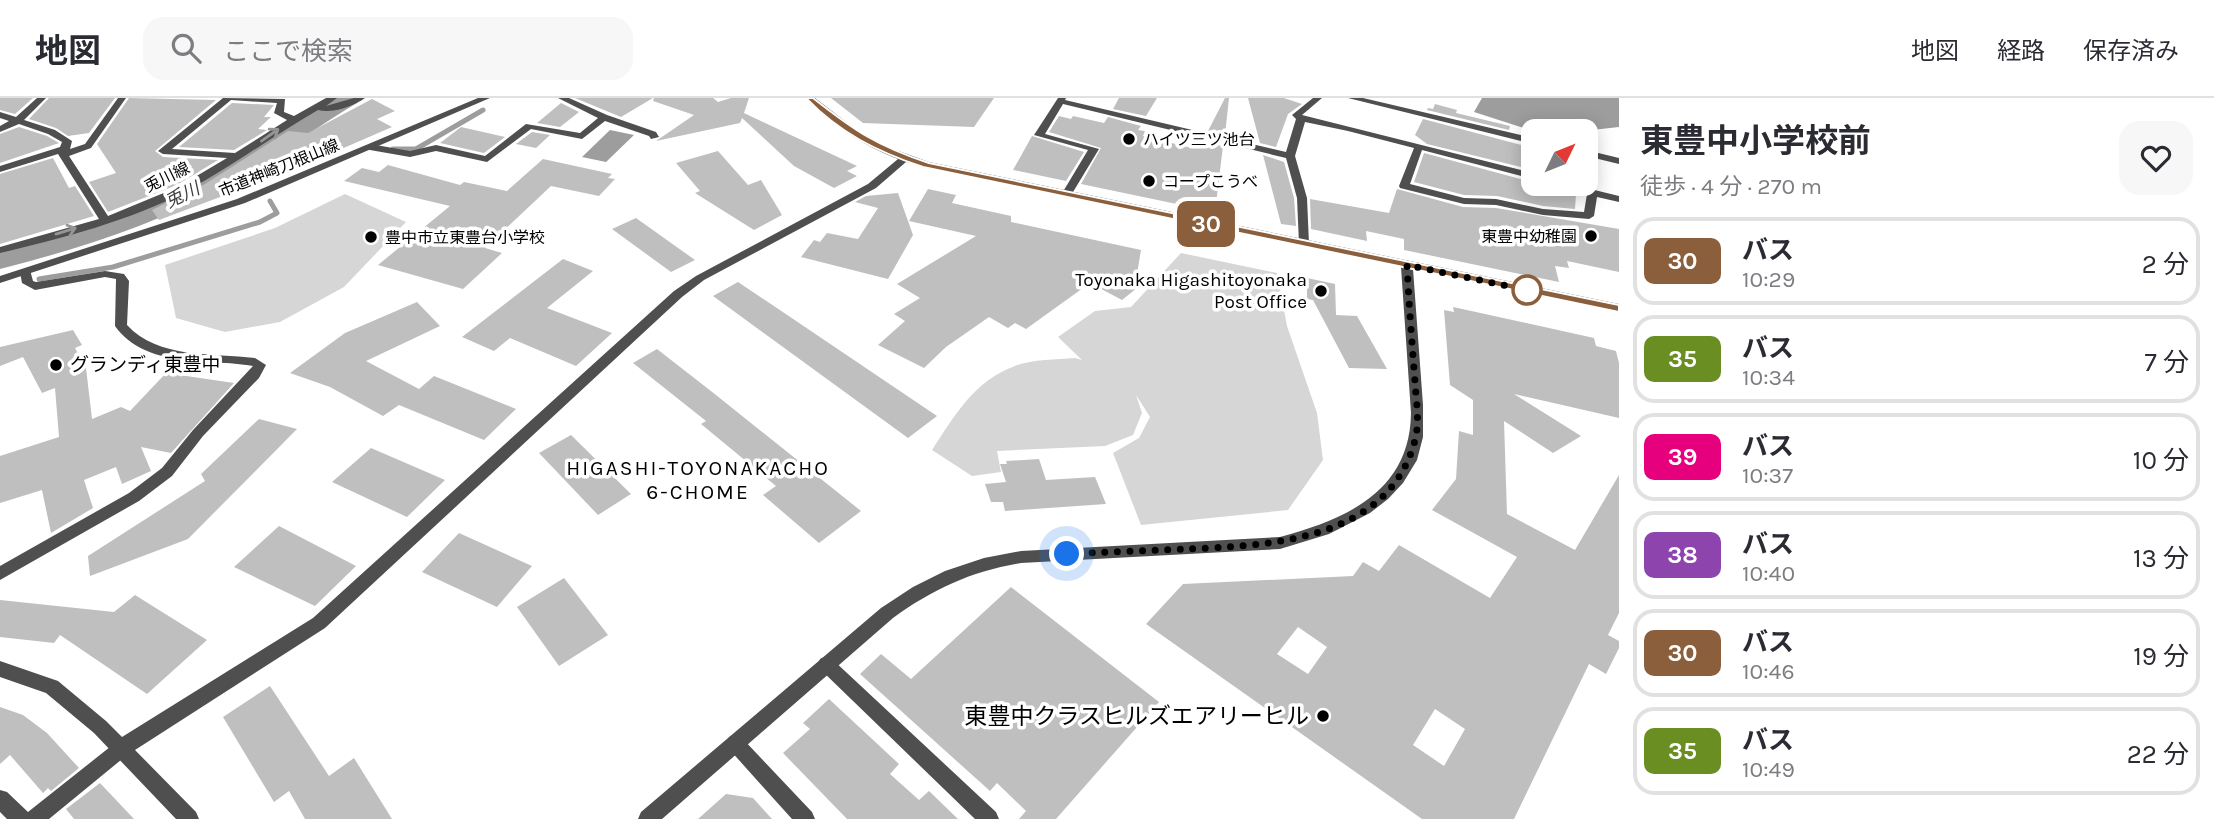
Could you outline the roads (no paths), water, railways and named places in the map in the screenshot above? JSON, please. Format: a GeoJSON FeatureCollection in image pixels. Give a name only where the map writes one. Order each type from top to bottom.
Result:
{"type":"FeatureCollection","features":[{"type":"Feature","properties":{"kind":"street"},"geometry":{"type":"LineString","coordinates":[[0,129],[16,122],[42,98]]}},
{"type":"Feature","properties":{"kind":"street"},"geometry":{"type":"LineString","coordinates":[[0,169],[65,148],[96,134],[122,98]]}},
{"type":"Feature","properties":{"kind":"street"},"geometry":{"type":"LineString","coordinates":[[239,156],[163,151],[230,98],[282,101],[279,113],[293,119]]}},
{"type":"Feature","properties":{"kind":"street","name":"兎川線"},"geometry":{"type":"LineString","coordinates":[[0,250],[104,219],[166,196],[239,156],[293,119],[333,98]]}},
{"type":"Feature","properties":{"kind":"street"},"geometry":{"type":"LineString","coordinates":[[310,110],[348,104],[361,98]]}},
{"type":"Feature","properties":{"kind":"street","name":"市道神崎刀根山線"},"geometry":{"type":"LineString","coordinates":[[0,280],[204,215],[486,98]]}},
{"type":"Feature","properties":{"kind":"street"},"geometry":{"type":"LineString","coordinates":[[562,98],[604,117],[653,134],[654,137]]}},
{"type":"Feature","properties":{"kind":"street"},"geometry":{"type":"LineString","coordinates":[[810,98],[849,132],[904,159],[1066,195],[1619,308]]}},
{"type":"Feature","properties":{"kind":"street"},"geometry":{"type":"LineString","coordinates":[[1318,98],[1297,115],[1301,119],[1521,173]]}},
{"type":"Feature","properties":{"kind":"street"},"geometry":{"type":"LineString","coordinates":[[1353,98],[1521,138]]}},
{"type":"Feature","properties":{"kind":"street"},"geometry":{"type":"LineString","coordinates":[[1066,195],[1094,149],[1038,135],[1061,100],[1290,156]]}},
{"type":"Feature","properties":{"kind":"street"},"geometry":{"type":"LineString","coordinates":[[0,115],[16,122],[54,130],[104,219]]}},
{"type":"Feature","properties":{"kind":"street"},"geometry":{"type":"LineString","coordinates":[[370,147],[407,154],[436,148],[487,159],[529,126],[582,136],[604,117]]}},
{"type":"Feature","properties":{"kind":"street"},"geometry":{"type":"LineString","coordinates":[[1301,119],[1290,156],[1301,198],[1304,244]]}},
{"type":"Feature","properties":{"kind":"street"},"geometry":{"type":"LineString","coordinates":[[1419,146],[1404,186],[1464,201],[1496,202],[1543,212],[1589,216],[1592,196]]}},
{"type":"Feature","properties":{"kind":"street"},"geometry":{"type":"LineString","coordinates":[[1598,156],[1619,161]]}},
{"type":"Feature","properties":{"kind":"street"},"geometry":{"type":"LineString","coordinates":[[34,819],[121,749],[160,722],[319,623],[678,294],[700,278],[872,186],[904,159]]}},
{"type":"Feature","properties":{"kind":"street"},"geometry":{"type":"LineString","coordinates":[[1598,194],[1619,199]]}},
{"type":"Feature","properties":{"kind":"street"},"geometry":{"type":"LineString","coordinates":[[648,819],[826,664],[920,589],[967,567],[1032,556],[1248,547],[1280,543],[1311,535],[1364,511],[1385,494],[1403,471],[1416,439],[1417,411],[1407,265]]}},
{"type":"Feature","properties":{"kind":"street"},"geometry":{"type":"LineString","coordinates":[[0,574],[134,497],[167,472],[198,433],[254,376],[260,365],[256,362],[164,351],[138,344],[121,326],[123,281],[120,276],[105,274],[35,286],[28,283],[26,272]]}},
{"type":"Feature","properties":{"kind":"street"},"geometry":{"type":"LineString","coordinates":[[826,664],[989,819]]}},
{"type":"Feature","properties":{"kind":"street"},"geometry":{"type":"LineString","coordinates":[[0,669],[52,687],[121,749],[189,819]]}},
{"type":"Feature","properties":{"kind":"street"},"geometry":{"type":"LineString","coordinates":[[735,743],[805,819]]}},
{"type":"Feature","properties":{"kind":"street"},"geometry":{"type":"LineString","coordinates":[[0,799],[21,819]]}},
{"type":"Feature","properties":{"kind":"waterway","name":"兎川"},"geometry":{"type":"LineString","coordinates":[[0,259],[83,236],[138,217],[191,193],[348,98]]}},
{"type":"Feature","properties":{"kind":"waterway"},"geometry":{"type":"LineString","coordinates":[[393,149],[416,149],[483,110]]}},
{"type":"Feature","properties":{"kind":"waterway"},"geometry":{"type":"LineString","coordinates":[[39,279],[113,267],[260,222],[277,213],[270,201]]}},
{"type":"Feature","properties":{"kind":"place","name":"ハイツ三ツ池台"},"geometry":{"type":"Point","coordinates":[1129,139]}},
{"type":"Feature","properties":{"kind":"place","name":"コープこうべ"},"geometry":{"type":"Point","coordinates":[1149,181]}},
{"type":"Feature","properties":{"kind":"place","name":"東豊中幼稚園"},"geometry":{"type":"Point","coordinates":[1591,236]}},
{"type":"Feature","properties":{"kind":"place","name":"豊中市立東豊台小学校"},"geometry":{"type":"Point","coordinates":[371,237]}},
{"type":"Feature","properties":{"kind":"place","name":"Toyonaka Higashitoyonaka Post Office"},"geometry":{"type":"Point","coordinates":[1321,291]}},
{"type":"Feature","properties":{"kind":"place","name":"グランディ東豊中"},"geometry":{"type":"Point","coordinates":[56,365]}},
{"type":"Feature","properties":{"kind":"place","name":"東豊中クラスヒルズエアリーヒル"},"geometry":{"type":"Point","coordinates":[1323,716]}},
{"type":"Feature","properties":{"kind":"district","name":"HIGASHI-TOYONAKACHO 6-CHOME"},"geometry":{"type":"Point","coordinates":[698,480]}}]}
